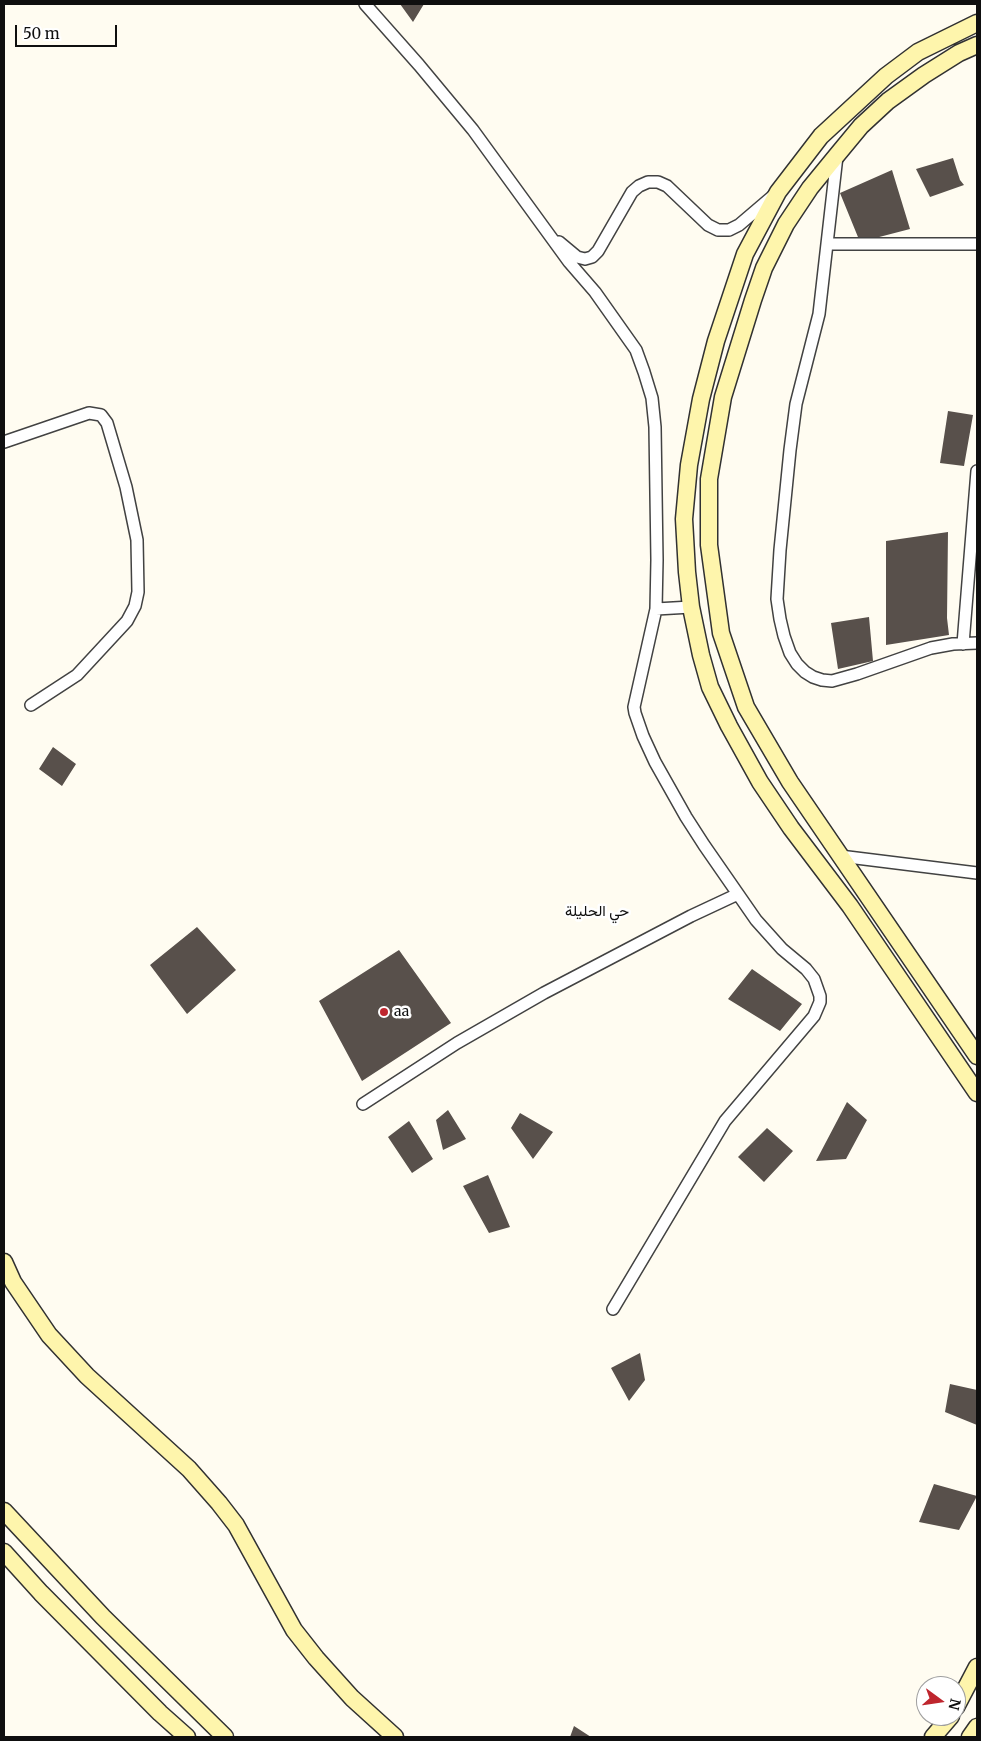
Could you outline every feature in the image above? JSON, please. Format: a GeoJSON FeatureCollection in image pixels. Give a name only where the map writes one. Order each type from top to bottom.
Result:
{"type":"FeatureCollection","features":[{"type":"Feature","properties":{"kind":"main road"},"geometry":{"type":"LineString","coordinates":[[977,24],[918,52],[886,76],[821,136],[778,192],[746,254],[716,341],[701,399],[689,465],[684,519],[691,607],[710,687],[729,726],[760,782],[791,828],[850,906],[977,1094]]}},
{"type":"Feature","properties":{"kind":"main road"},"geometry":{"type":"LineString","coordinates":[[977,45],[924,75],[888,101],[861,126],[810,188],[786,224],[764,268],[723,397],[709,479],[709,545],[721,633],[746,707],[790,782],[977,1056]]}},
{"type":"Feature","properties":{"kind":"main road"},"geometry":{"type":"LineString","coordinates":[[4,1262],[13,1282],[50,1336],[87,1376],[189,1469],[219,1503],[236,1525],[294,1630],[352,1698],[395,1737]]}},
{"type":"Feature","properties":{"kind":"main road"},"geometry":{"type":"LineString","coordinates":[[4,1511],[103,1617],[225,1737]]}},
{"type":"Feature","properties":{"kind":"main road"},"geometry":{"type":"LineString","coordinates":[[4,1552],[48,1600],[160,1713],[187,1737]]}},
{"type":"Feature","properties":{"kind":"main road"},"geometry":{"type":"LineString","coordinates":[[966,1688],[977,1667]]}},
{"type":"Feature","properties":{"kind":"main road"},"geometry":{"type":"LineString","coordinates":[[933,1737],[942,1726]]}},
{"type":"Feature","properties":{"kind":"main road"},"geometry":{"type":"LineString","coordinates":[[970,1737],[977,1727]]}},
{"type":"Feature","properties":{"kind":"street"},"geometry":{"type":"LineString","coordinates":[[365,4],[473,130],[546,232],[595,292],[636,350],[652,398],[655,427],[656,609],[634,714],[655,762],[686,817],[756,920],[814,979],[820,996],[820,1002],[814,1016],[725,1121],[613,1310]]}},
{"type":"Feature","properties":{"kind":"street"},"geometry":{"type":"LineString","coordinates":[[837,155],[819,314],[796,404],[780,550],[777,599],[780,619],[790,653],[805,672],[822,680],[832,681],[857,674],[932,648],[977,643]]}},
{"type":"Feature","properties":{"kind":"street"},"geometry":{"type":"LineString","coordinates":[[546,232],[577,257],[585,259],[592,257],[598,251],[632,192],[648,182],[658,182],[667,186],[708,225],[718,230],[729,230],[738,225],[778,192]]}},
{"type":"Feature","properties":{"kind":"street"},"geometry":{"type":"LineString","coordinates":[[827,244],[977,244]]}},
{"type":"Feature","properties":{"kind":"street"},"geometry":{"type":"LineString","coordinates":[[4,442],[89,413],[101,415],[107,423],[126,487],[137,540],[138,592],[135,606],[126,621],[77,675],[31,705]]}},
{"type":"Feature","properties":{"kind":"street"},"geometry":{"type":"LineString","coordinates":[[964,644],[977,471]]}},
{"type":"Feature","properties":{"kind":"street"},"geometry":{"type":"LineString","coordinates":[[656,609],[691,607]]}},
{"type":"Feature","properties":{"kind":"street"},"geometry":{"type":"LineString","coordinates":[[840,856],[977,873]]}},
{"type":"Feature","properties":{"kind":"street"},"geometry":{"type":"LineString","coordinates":[[363,1104],[457,1043],[544,993],[738,894]]}},
{"type":"Feature","properties":{"kind":"building"},"geometry":{"type":"Polygon","coordinates":[[[400,4],[424,4],[413,22],[400,4]]]}},
{"type":"Feature","properties":{"kind":"building"},"geometry":{"type":"Polygon","coordinates":[[[953,158],[960,180],[964,185],[930,197],[916,169],[953,158]]]}},
{"type":"Feature","properties":{"kind":"building"},"geometry":{"type":"Polygon","coordinates":[[[892,170],[910,229],[860,242],[840,193],[892,170]]]}},
{"type":"Feature","properties":{"kind":"building"},"geometry":{"type":"Polygon","coordinates":[[[948,411],[973,415],[964,466],[940,463],[948,411]]]}},
{"type":"Feature","properties":{"kind":"building"},"geometry":{"type":"Polygon","coordinates":[[[948,532],[947,618],[949,635],[886,645],[886,541],[948,532]]]}},
{"type":"Feature","properties":{"kind":"building"},"geometry":{"type":"Polygon","coordinates":[[[869,617],[873,661],[838,669],[831,623],[869,617]]]}},
{"type":"Feature","properties":{"kind":"building"},"geometry":{"type":"Polygon","coordinates":[[[53,747],[76,764],[62,786],[39,769],[53,747]]]}},
{"type":"Feature","properties":{"kind":"building"},"geometry":{"type":"Polygon","coordinates":[[[197,927],[236,970],[187,1014],[150,965],[197,927]]]}},
{"type":"Feature","properties":{"kind":"building","name":"aa"},"geometry":{"type":"Polygon","coordinates":[[[399,950],[451,1023],[362,1081],[319,1001],[399,950]]]}},
{"type":"Feature","properties":{"kind":"building"},"geometry":{"type":"Polygon","coordinates":[[[752,969],[802,1004],[780,1031],[728,999],[752,969]]]}},
{"type":"Feature","properties":{"kind":"building"},"geometry":{"type":"Polygon","coordinates":[[[847,1102],[867,1120],[846,1159],[816,1161],[847,1102]]]}},
{"type":"Feature","properties":{"kind":"building"},"geometry":{"type":"Polygon","coordinates":[[[448,1110],[466,1139],[443,1150],[436,1120],[448,1110]]]}},
{"type":"Feature","properties":{"kind":"building"},"geometry":{"type":"Polygon","coordinates":[[[520,1113],[553,1132],[533,1159],[511,1128],[520,1113]]]}},
{"type":"Feature","properties":{"kind":"building"},"geometry":{"type":"Polygon","coordinates":[[[409,1121],[433,1159],[412,1173],[388,1137],[409,1121]]]}},
{"type":"Feature","properties":{"kind":"building"},"geometry":{"type":"Polygon","coordinates":[[[767,1128],[793,1151],[764,1182],[738,1157],[767,1128]]]}},
{"type":"Feature","properties":{"kind":"building"},"geometry":{"type":"Polygon","coordinates":[[[488,1175],[510,1227],[489,1233],[463,1186],[488,1175]]]}},
{"type":"Feature","properties":{"kind":"building"},"geometry":{"type":"Polygon","coordinates":[[[640,1353],[645,1380],[629,1401],[611,1368],[640,1353]]]}},
{"type":"Feature","properties":{"kind":"building"},"geometry":{"type":"Polygon","coordinates":[[[950,1384],[977,1390],[977,1425],[945,1412],[950,1384]]]}},
{"type":"Feature","properties":{"kind":"building"},"geometry":{"type":"Polygon","coordinates":[[[934,1484],[977,1496],[959,1530],[919,1522],[934,1484]]]}},
{"type":"Feature","properties":{"kind":"building"},"geometry":{"type":"Polygon","coordinates":[[[574,1726],[591,1737],[570,1737],[574,1726]]]}},
{"type":"Feature","properties":{"kind":"place","name":"aa"},"geometry":{"type":"Point","coordinates":[384,1012]}},
{"type":"Feature","properties":{"kind":"district","name":"حي الحليلة"},"geometry":{"type":"Point","coordinates":[597,912]}}]}
